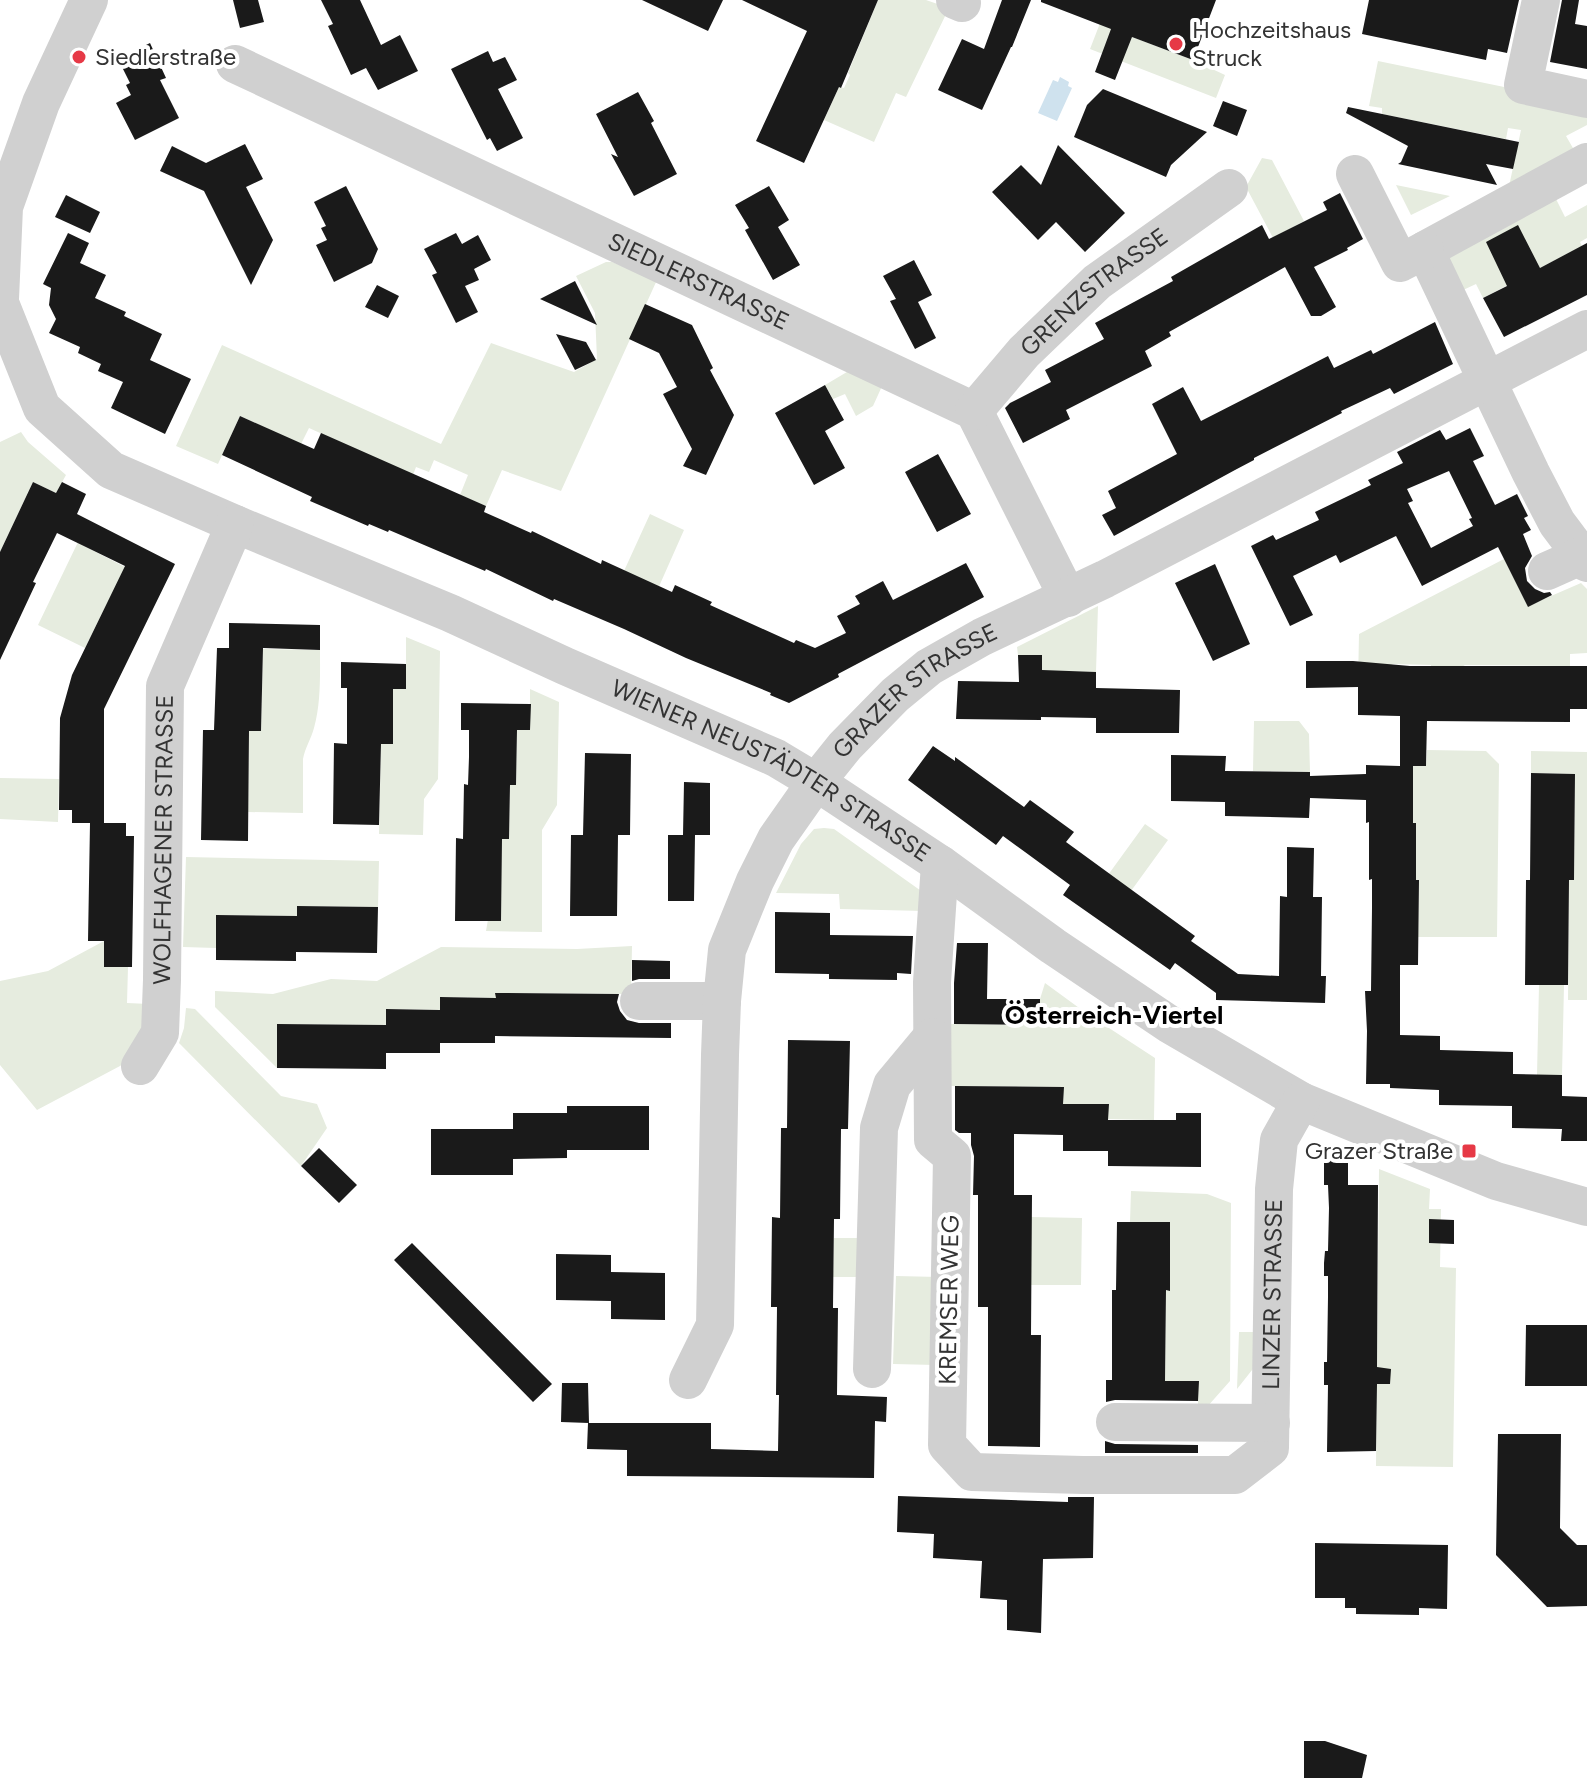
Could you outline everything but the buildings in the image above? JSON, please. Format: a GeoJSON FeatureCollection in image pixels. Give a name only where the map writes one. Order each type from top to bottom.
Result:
{"type":"FeatureCollection","features":[{"type":"Feature","properties":{"kind":"street","name":"WIENER NEUSTÄDTER STRASSE"},"geometry":{"type":"LineString","coordinates":[[89,0],[41,103],[4,207],[0,301],[42,408],[111,470],[450,613],[776,758],[940,864],[1053,946],[1169,1024],[1301,1101],[1496,1181],[1587,1207]]}},
{"type":"Feature","properties":{"kind":"street"},"geometry":{"type":"LineString","coordinates":[[1541,0],[1523,85],[1587,99]]}},
{"type":"Feature","properties":{"kind":"street","name":"SIEDLERSTRASSE"},"geometry":{"type":"LineString","coordinates":[[235,64],[974,411]]}},
{"type":"Feature","properties":{"kind":"street"},"geometry":{"type":"LineString","coordinates":[[1355,174],[1400,263],[1587,162]]}},
{"type":"Feature","properties":{"kind":"street","name":"GRENZSTRASSE"},"geometry":{"type":"LineString","coordinates":[[974,411],[1024,352],[1097,282],[1229,188]]}},
{"type":"Feature","properties":{"kind":"street"},"geometry":{"type":"LineString","coordinates":[[1425,250],[1531,473],[1557,523],[1584,559],[1547,571]]}},
{"type":"Feature","properties":{"kind":"street","name":"GRAZER STRASSE"},"geometry":{"type":"LineString","coordinates":[[688,1380],[715,1325],[722,1001],[727,950],[776,839],[845,746],[895,695],[929,667],[982,637],[1068,598],[1587,329]]}},
{"type":"Feature","properties":{"kind":"street"},"geometry":{"type":"LineString","coordinates":[[974,411],[1068,598]]}},
{"type":"Feature","properties":{"kind":"street","name":"WOLFHAGENER STRASSE"},"geometry":{"type":"LineString","coordinates":[[140,1066],[160,1033],[165,686],[235,524]]}},
{"type":"Feature","properties":{"kind":"street","name":"KREMSER WEG"},"geometry":{"type":"LineString","coordinates":[[940,864],[932,982],[933,1140],[952,1156],[947,1445],[972,1472],[1235,1475]]}},
{"type":"Feature","properties":{"kind":"street"},"geometry":{"type":"LineString","coordinates":[[639,1001],[722,1001]]}},
{"type":"Feature","properties":{"kind":"street"},"geometry":{"type":"LineString","coordinates":[[872,1369],[879,1128],[892,1085],[932,1037]]}},
{"type":"Feature","properties":{"kind":"street","name":"LINZER STRASSE"},"geometry":{"type":"LineString","coordinates":[[1235,1475],[1270,1448],[1274,1189],[1279,1140],[1301,1101]]}},
{"type":"Feature","properties":{"kind":"street"},"geometry":{"type":"LineString","coordinates":[[1115,1422],[1271,1423]]}},
{"type":"Feature","properties":{"kind":"shaded area"},"geometry":{"type":"Polygon","coordinates":[[[878,0],[926,0],[949,8],[906,97],[896,93],[874,142],[824,120],[839,87],[844,88],[850,75],[848,73],[878,0]]]}},
{"type":"Feature","properties":{"kind":"shaded area"},"geometry":{"type":"Polygon","coordinates":[[[1109,0],[1111,29],[1225,75],[1216,98],[1090,49],[1109,0]]]}},
{"type":"Feature","properties":{"kind":"shaded area"},"geometry":{"type":"Polygon","coordinates":[[[1378,61],[1587,104],[1587,125],[1566,136],[1577,155],[1508,191],[1521,130],[1508,128],[1506,139],[1382,114],[1382,108],[1369,106],[1378,61]]]}},
{"type":"Feature","properties":{"kind":"shaded area"},"geometry":{"type":"Polygon","coordinates":[[[1262,158],[1272,160],[1304,221],[1282,233],[1281,253],[1246,187],[1262,158]]]}},
{"type":"Feature","properties":{"kind":"shaded area"},"geometry":{"type":"Polygon","coordinates":[[[1396,185],[1450,196],[1411,215],[1396,185]]]}},
{"type":"Feature","properties":{"kind":"shaded area"},"geometry":{"type":"Polygon","coordinates":[[[1555,197],[1565,217],[1587,205],[1587,238],[1580,242],[1582,246],[1483,298],[1476,284],[1461,291],[1450,268],[1448,253],[1555,197]]]}},
{"type":"Feature","properties":{"kind":"shaded area"},"geometry":{"type":"Polygon","coordinates":[[[606,262],[657,280],[561,491],[502,470],[486,506],[460,495],[468,475],[434,460],[429,472],[416,467],[413,475],[309,428],[301,444],[240,416],[218,464],[176,446],[222,345],[441,444],[491,343],[574,372],[597,359],[595,313],[576,276],[606,262]]]}},
{"type":"Feature","properties":{"kind":"shaded area"},"geometry":{"type":"Polygon","coordinates":[[[852,369],[883,384],[873,406],[856,416],[845,394],[833,399],[825,385],[852,369]]]}},
{"type":"Feature","properties":{"kind":"shaded area"},"geometry":{"type":"Polygon","coordinates":[[[21,432],[66,475],[56,493],[33,482],[0,552],[0,442],[21,432]]]}},
{"type":"Feature","properties":{"kind":"shaded area"},"geometry":{"type":"Polygon","coordinates":[[[650,514],[684,530],[649,609],[624,571],[650,514]]]}},
{"type":"Feature","properties":{"kind":"shaded area"},"geometry":{"type":"Polygon","coordinates":[[[79,540],[82,545],[125,567],[85,648],[38,625],[79,540]]]}},
{"type":"Feature","properties":{"kind":"shaded area"},"geometry":{"type":"Polygon","coordinates":[[[1504,559],[1528,606],[1581,583],[1587,589],[1587,653],[1570,654],[1570,666],[1465,665],[1431,685],[1431,665],[1393,664],[1358,683],[1359,634],[1504,559]]]}},
{"type":"Feature","properties":{"kind":"shaded area"},"geometry":{"type":"Polygon","coordinates":[[[1098,606],[1096,672],[1042,671],[1042,656],[1018,655],[1017,647],[1098,606]]]}},
{"type":"Feature","properties":{"kind":"shaded area"},"geometry":{"type":"Polygon","coordinates":[[[406,637],[440,651],[438,779],[424,799],[423,835],[379,834],[381,744],[393,743],[393,689],[406,688],[406,637]]]}},
{"type":"Feature","properties":{"kind":"shaded area"},"geometry":{"type":"Polygon","coordinates":[[[263,649],[320,650],[318,709],[303,759],[303,813],[248,812],[249,731],[261,731],[263,649]]]}},
{"type":"Feature","properties":{"kind":"shaded area"},"geometry":{"type":"Polygon","coordinates":[[[530,689],[559,702],[557,805],[542,830],[542,932],[486,931],[502,839],[509,838],[510,785],[516,785],[517,730],[530,730],[530,689]]]}},
{"type":"Feature","properties":{"kind":"shaded area"},"geometry":{"type":"Polygon","coordinates":[[[1254,721],[1299,721],[1309,734],[1310,772],[1253,771],[1254,721]]]}},
{"type":"Feature","properties":{"kind":"shaded area"},"geometry":{"type":"Polygon","coordinates":[[[1427,750],[1486,751],[1499,764],[1497,937],[1418,937],[1419,880],[1416,880],[1416,824],[1413,823],[1413,766],[1426,766],[1427,750]]]}},
{"type":"Feature","properties":{"kind":"shaded area"},"geometry":{"type":"Polygon","coordinates":[[[1531,751],[1587,752],[1587,1000],[1568,1000],[1569,880],[1574,880],[1575,774],[1531,773],[1531,751]]]}},
{"type":"Feature","properties":{"kind":"shaded area"},"geometry":{"type":"Polygon","coordinates":[[[0,778],[59,779],[58,822],[0,819],[0,778]]]}},
{"type":"Feature","properties":{"kind":"shaded area"},"geometry":{"type":"Polygon","coordinates":[[[1145,824],[1168,840],[1131,891],[1108,875],[1145,824]]]}},
{"type":"Feature","properties":{"kind":"shaded area"},"geometry":{"type":"Polygon","coordinates":[[[814,829],[834,829],[924,893],[924,911],[840,909],[839,894],[776,893],[801,844],[814,829]]]}},
{"type":"Feature","properties":{"kind":"shaded area"},"geometry":{"type":"Polygon","coordinates":[[[186,857],[379,861],[378,907],[298,906],[297,916],[217,915],[216,948],[183,947],[186,857]]]}},
{"type":"Feature","properties":{"kind":"shaded area"},"geometry":{"type":"Polygon","coordinates":[[[104,941],[104,967],[128,967],[127,1003],[149,1004],[134,1055],[120,1066],[37,1110],[0,1065],[0,981],[48,971],[104,941]]]}},
{"type":"Feature","properties":{"kind":"shaded area"},"geometry":{"type":"Polygon","coordinates":[[[632,946],[631,994],[496,993],[496,998],[441,997],[440,1010],[386,1009],[386,1025],[278,1024],[277,1068],[215,1007],[215,991],[273,994],[331,979],[377,981],[441,947],[577,949],[632,946]]]}},
{"type":"Feature","properties":{"kind":"shaded area"},"geometry":{"type":"Polygon","coordinates":[[[1045,983],[1155,1058],[1154,1120],[1108,1119],[1108,1104],[1063,1104],[1063,1087],[950,1086],[949,1024],[1039,1025],[1040,999],[1045,983]]]}},
{"type":"Feature","properties":{"kind":"shaded area"},"geometry":{"type":"Polygon","coordinates":[[[1539,985],[1564,985],[1562,1075],[1537,1075],[1539,985]]]}},
{"type":"Feature","properties":{"kind":"shaded area"},"geometry":{"type":"Polygon","coordinates":[[[186,1008],[195,1009],[281,1096],[317,1104],[327,1128],[301,1166],[179,1043],[186,1008]]]}},
{"type":"Feature","properties":{"kind":"shaded area"},"geometry":{"type":"Polygon","coordinates":[[[1379,1169],[1430,1189],[1429,1209],[1441,1209],[1440,1267],[1456,1268],[1453,1467],[1376,1466],[1379,1169]]]}},
{"type":"Feature","properties":{"kind":"shaded area"},"geometry":{"type":"Polygon","coordinates":[[[1131,1191],[1207,1194],[1231,1203],[1230,1381],[1207,1407],[1198,1407],[1198,1381],[1165,1381],[1170,1223],[1130,1222],[1131,1191]]]}},
{"type":"Feature","properties":{"kind":"shaded area"},"geometry":{"type":"Polygon","coordinates":[[[1031,1217],[1082,1218],[1081,1285],[1031,1285],[1031,1217]]]}},
{"type":"Feature","properties":{"kind":"shaded area"},"geometry":{"type":"Polygon","coordinates":[[[834,1238],[862,1238],[862,1277],[833,1277],[834,1238]]]}},
{"type":"Feature","properties":{"kind":"shaded area"},"geometry":{"type":"Polygon","coordinates":[[[896,1276],[939,1277],[936,1365],[893,1364],[896,1276]]]}},
{"type":"Feature","properties":{"kind":"shaded area"},"geometry":{"type":"Polygon","coordinates":[[[1239,1332],[1262,1332],[1256,1365],[1237,1389],[1239,1332]]]}},
{"type":"Feature","properties":{"kind":"water"},"geometry":{"type":"Polygon","coordinates":[[[1060,77],[1072,88],[1057,121],[1038,113],[1053,80],[1058,82],[1060,77]]]}},
{"type":"Feature","properties":{"kind":"place","name":"Hochzeitshaus Struck"},"geometry":{"type":"Point","coordinates":[1176,44]}},
{"type":"Feature","properties":{"kind":"place","name":"Siedlerstraße"},"geometry":{"type":"Point","coordinates":[79,57]}},
{"type":"Feature","properties":{"kind":"place","name":"Grazer Straße"},"geometry":{"type":"Point","coordinates":[1469,1151]}},
{"type":"Feature","properties":{"kind":"district","name":"Österreich-Viertel"},"geometry":{"type":"Point","coordinates":[1114,1015]}}]}
